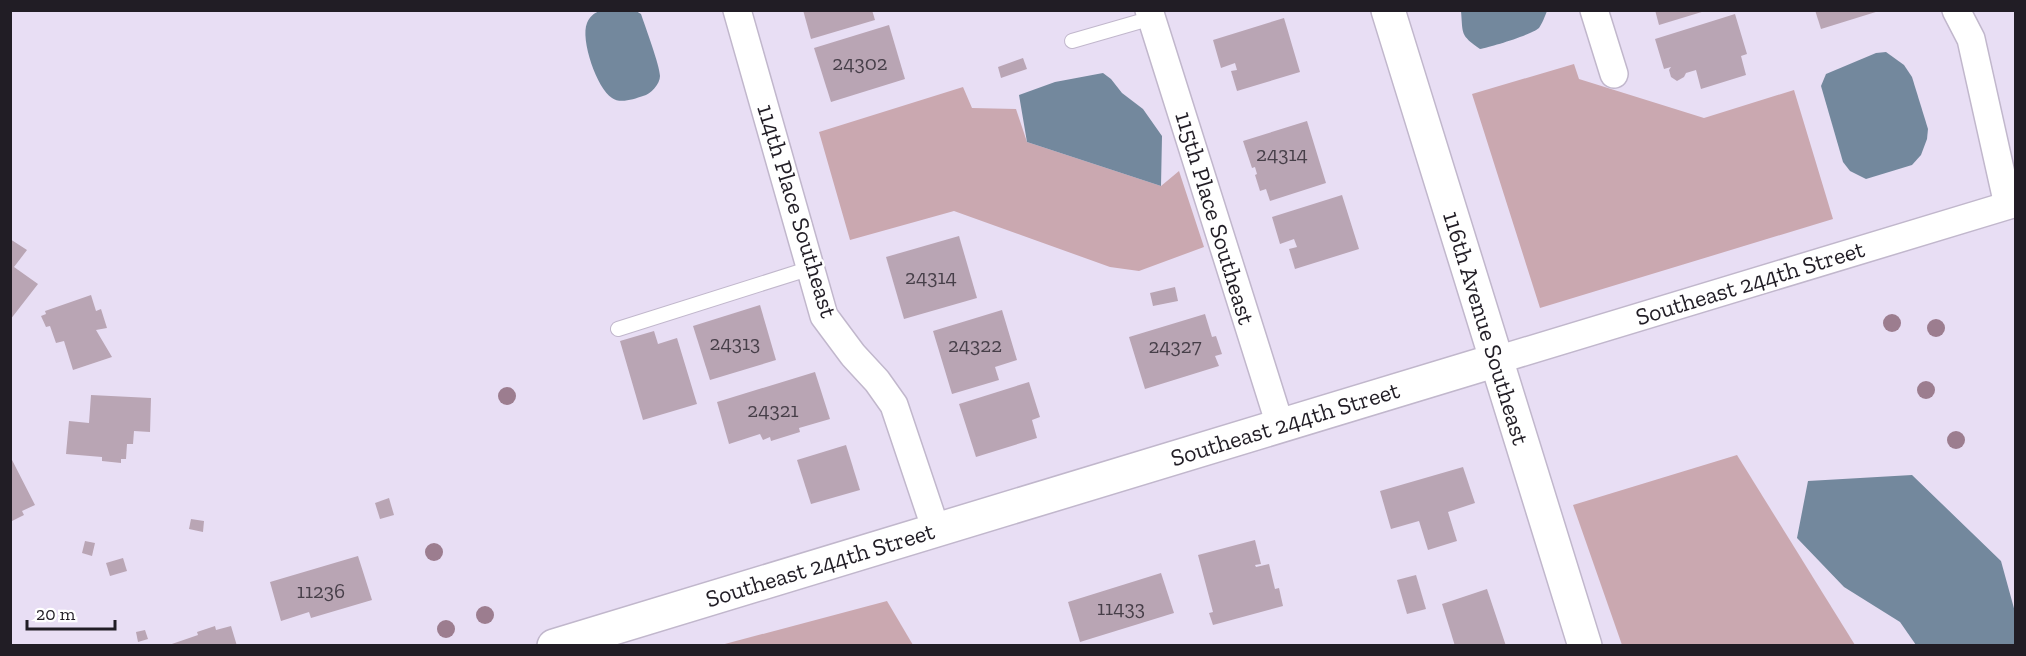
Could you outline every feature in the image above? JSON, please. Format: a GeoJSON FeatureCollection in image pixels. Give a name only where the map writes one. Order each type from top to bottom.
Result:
{"type":"FeatureCollection","features":[{"type":"Feature","properties":{"kind":"street","name":"114th Place Southeast"},"geometry":{"type":"LineString","coordinates":[[737,10],[824,316],[853,354],[878,381],[894,405],[936,530]]}},
{"type":"Feature","properties":{"kind":"street","name":"116th Avenue Southeast"},"geometry":{"type":"LineString","coordinates":[[1388,10],[1585,645]]}},
{"type":"Feature","properties":{"kind":"street"},"geometry":{"type":"LineString","coordinates":[[1594,10],[1614,74]]}},
{"type":"Feature","properties":{"kind":"street"},"geometry":{"type":"LineString","coordinates":[[1956,10],[1971,39],[2012,204]]}},
{"type":"Feature","properties":{"kind":"street","name":"115th Place Southeast"},"geometry":{"type":"LineString","coordinates":[[1151,14],[1280,425]]}},
{"type":"Feature","properties":{"kind":"street","name":"Southeast 244th Street"},"geometry":{"type":"LineString","coordinates":[[554,645],[2012,204]]}},
{"type":"Feature","properties":{"kind":"lane"},"geometry":{"type":"LineString","coordinates":[[1072,41],[1151,14]]}},
{"type":"Feature","properties":{"kind":"lane"},"geometry":{"type":"LineString","coordinates":[[618,329],[811,268]]}},
{"type":"Feature","properties":{"kind":"shaded area"},"geometry":{"type":"Polygon","coordinates":[[[1574,64],[1579,79],[1704,118],[1794,90],[1833,219],[1540,308],[1472,94],[1574,64]]]}},
{"type":"Feature","properties":{"kind":"shaded area"},"geometry":{"type":"Polygon","coordinates":[[[963,87],[972,108],[1016,109],[1027,142],[1161,186],[1179,171],[1204,247],[1139,271],[1110,267],[954,211],[850,240],[819,132],[963,87]]]}},
{"type":"Feature","properties":{"kind":"shaded area"},"geometry":{"type":"Polygon","coordinates":[[[1737,455],[1855,645],[1622,645],[1573,505],[1737,455]]]}},
{"type":"Feature","properties":{"kind":"shaded area"},"geometry":{"type":"Polygon","coordinates":[[[887,601],[913,645],[721,645],[887,601]]]}},
{"type":"Feature","properties":{"kind":"water"},"geometry":{"type":"Polygon","coordinates":[[[600,11],[636,11],[641,14],[660,76],[657,85],[646,95],[619,101],[606,93],[601,85],[591,63],[585,30],[589,18],[600,11]]]}},
{"type":"Feature","properties":{"kind":"water"},"geometry":{"type":"Polygon","coordinates":[[[1461,11],[1547,11],[1539,28],[1535,31],[1480,49],[1464,33],[1461,11]]]}},
{"type":"Feature","properties":{"kind":"water"},"geometry":{"type":"Polygon","coordinates":[[[1886,52],[1904,65],[1912,77],[1928,129],[1927,139],[1921,155],[1912,165],[1866,179],[1850,171],[1843,162],[1821,86],[1826,74],[1876,53],[1886,52]]]}},
{"type":"Feature","properties":{"kind":"water"},"geometry":{"type":"Polygon","coordinates":[[[1103,73],[1122,93],[1143,109],[1162,136],[1161,186],[1027,142],[1019,95],[1055,82],[1103,73]]]}},
{"type":"Feature","properties":{"kind":"water"},"geometry":{"type":"Polygon","coordinates":[[[1912,475],[2001,561],[2015,612],[2015,645],[1916,645],[1900,622],[1844,587],[1797,538],[1808,481],[1912,475]]]}},
{"type":"Feature","properties":{"kind":"building"},"geometry":{"type":"Polygon","coordinates":[[[803,10],[872,10],[875,20],[811,39],[803,10]]]}},
{"type":"Feature","properties":{"kind":"building"},"geometry":{"type":"Polygon","coordinates":[[[1655,10],[1705,10],[1705,11],[1659,25],[1655,10]]]}},
{"type":"Feature","properties":{"kind":"building"},"geometry":{"type":"Polygon","coordinates":[[[1815,10],[1879,10],[1879,11],[1821,29],[1815,10]]]}},
{"type":"Feature","properties":{"kind":"building"},"geometry":{"type":"Polygon","coordinates":[[[1735,14],[1747,54],[1741,56],[1746,75],[1701,89],[1696,70],[1686,73],[1677,81],[1671,77],[1669,70],[1671,67],[1664,69],[1655,39],[1735,14]]]}},
{"type":"Feature","properties":{"kind":"building"},"geometry":{"type":"Polygon","coordinates":[[[1284,18],[1300,72],[1237,91],[1231,71],[1237,70],[1235,63],[1221,68],[1213,40],[1284,18]]]}},
{"type":"Feature","properties":{"kind":"building"},"geometry":{"type":"Polygon","coordinates":[[[889,25],[905,79],[831,102],[814,48],[889,25]]]}},
{"type":"Feature","properties":{"kind":"building"},"geometry":{"type":"Polygon","coordinates":[[[1023,58],[1027,69],[1001,78],[998,67],[1023,58]]]}},
{"type":"Feature","properties":{"kind":"building"},"geometry":{"type":"Polygon","coordinates":[[[1307,121],[1326,183],[1270,201],[1266,189],[1260,191],[1255,167],[1252,168],[1243,141],[1307,121]]]}},
{"type":"Feature","properties":{"kind":"building"},"geometry":{"type":"Polygon","coordinates":[[[1342,195],[1359,249],[1295,269],[1289,249],[1297,247],[1294,239],[1280,244],[1272,217],[1342,195]]]}},
{"type":"Feature","properties":{"kind":"building"},"geometry":{"type":"Polygon","coordinates":[[[959,236],[977,298],[904,319],[886,257],[959,236]]]}},
{"type":"Feature","properties":{"kind":"building"},"geometry":{"type":"Polygon","coordinates":[[[10,239],[27,250],[14,267],[38,284],[10,320],[10,239]]]}},
{"type":"Feature","properties":{"kind":"building"},"geometry":{"type":"Polygon","coordinates":[[[1175,287],[1178,301],[1153,306],[1150,293],[1175,287]]]}},
{"type":"Feature","properties":{"kind":"building"},"geometry":{"type":"Polygon","coordinates":[[[91,295],[96,311],[101,309],[107,328],[96,330],[112,357],[73,370],[64,341],[56,343],[50,326],[46,327],[41,316],[46,314],[45,311],[91,295]]]}},
{"type":"Feature","properties":{"kind":"building"},"geometry":{"type":"Polygon","coordinates":[[[760,305],[776,360],[710,380],[693,326],[760,305]]]}},
{"type":"Feature","properties":{"kind":"building"},"geometry":{"type":"Polygon","coordinates":[[[1002,310],[1017,360],[995,367],[999,380],[952,394],[933,331],[1002,310]]]}},
{"type":"Feature","properties":{"kind":"building"},"geometry":{"type":"Polygon","coordinates":[[[1205,314],[1212,337],[1216,336],[1222,354],[1215,356],[1219,366],[1145,389],[1129,337],[1205,314]]]}},
{"type":"Feature","properties":{"kind":"building"},"geometry":{"type":"Polygon","coordinates":[[[654,331],[658,344],[677,338],[697,404],[643,420],[620,341],[654,331]]]}},
{"type":"Feature","properties":{"kind":"building"},"geometry":{"type":"Polygon","coordinates":[[[815,372],[830,419],[799,428],[800,432],[771,441],[770,437],[763,440],[760,434],[729,444],[717,402],[815,372]]]}},
{"type":"Feature","properties":{"kind":"building"},"geometry":{"type":"Polygon","coordinates":[[[1029,382],[1040,417],[1032,420],[1037,438],[976,457],[959,404],[1029,382]]]}},
{"type":"Feature","properties":{"kind":"building"},"geometry":{"type":"Polygon","coordinates":[[[91,395],[151,398],[150,432],[134,431],[133,444],[127,444],[126,459],[121,459],[121,463],[102,461],[102,457],[66,454],[69,421],[89,423],[91,395]]]}},
{"type":"Feature","properties":{"kind":"building"},"geometry":{"type":"Polygon","coordinates":[[[846,445],[860,490],[811,504],[797,460],[846,445]]]}},
{"type":"Feature","properties":{"kind":"building"},"geometry":{"type":"Polygon","coordinates":[[[10,456],[35,505],[22,511],[24,515],[10,522],[10,456]]]}},
{"type":"Feature","properties":{"kind":"building"},"geometry":{"type":"Polygon","coordinates":[[[1463,467],[1475,503],[1448,512],[1457,541],[1428,550],[1419,521],[1391,529],[1380,491],[1463,467]]]}},
{"type":"Feature","properties":{"kind":"building"},"geometry":{"type":"Polygon","coordinates":[[[389,498],[394,515],[380,519],[375,503],[389,498]]]}},
{"type":"Feature","properties":{"kind":"building"},"geometry":{"type":"Polygon","coordinates":[[[191,519],[204,521],[203,532],[189,529],[191,519]]]}},
{"type":"Feature","properties":{"kind":"building"},"geometry":{"type":"Polygon","coordinates":[[[1255,540],[1261,564],[1255,565],[1256,567],[1269,564],[1275,589],[1279,588],[1283,606],[1213,625],[1209,613],[1213,612],[1198,555],[1255,540]]]}},
{"type":"Feature","properties":{"kind":"building"},"geometry":{"type":"Polygon","coordinates":[[[85,541],[95,543],[92,556],[82,553],[85,541]]]}},
{"type":"Feature","properties":{"kind":"building"},"geometry":{"type":"Polygon","coordinates":[[[358,556],[372,600],[311,618],[309,612],[281,621],[270,582],[358,556]]]}},
{"type":"Feature","properties":{"kind":"building"},"geometry":{"type":"Polygon","coordinates":[[[123,558],[127,571],[110,576],[106,563],[123,558]]]}},
{"type":"Feature","properties":{"kind":"building"},"geometry":{"type":"Polygon","coordinates":[[[1161,573],[1174,613],[1080,642],[1068,602],[1161,573]]]}},
{"type":"Feature","properties":{"kind":"building"},"geometry":{"type":"Polygon","coordinates":[[[1416,575],[1426,609],[1407,614],[1397,580],[1416,575]]]}},
{"type":"Feature","properties":{"kind":"building"},"geometry":{"type":"Polygon","coordinates":[[[1487,589],[1506,646],[1455,646],[1442,604],[1487,589]]]}},
{"type":"Feature","properties":{"kind":"building"},"geometry":{"type":"Polygon","coordinates":[[[215,626],[216,630],[231,626],[237,646],[166,646],[198,635],[197,632],[215,626]]]}},
{"type":"Feature","properties":{"kind":"building"},"geometry":{"type":"Polygon","coordinates":[[[145,630],[148,639],[138,642],[136,632],[145,630]]]}}]}
